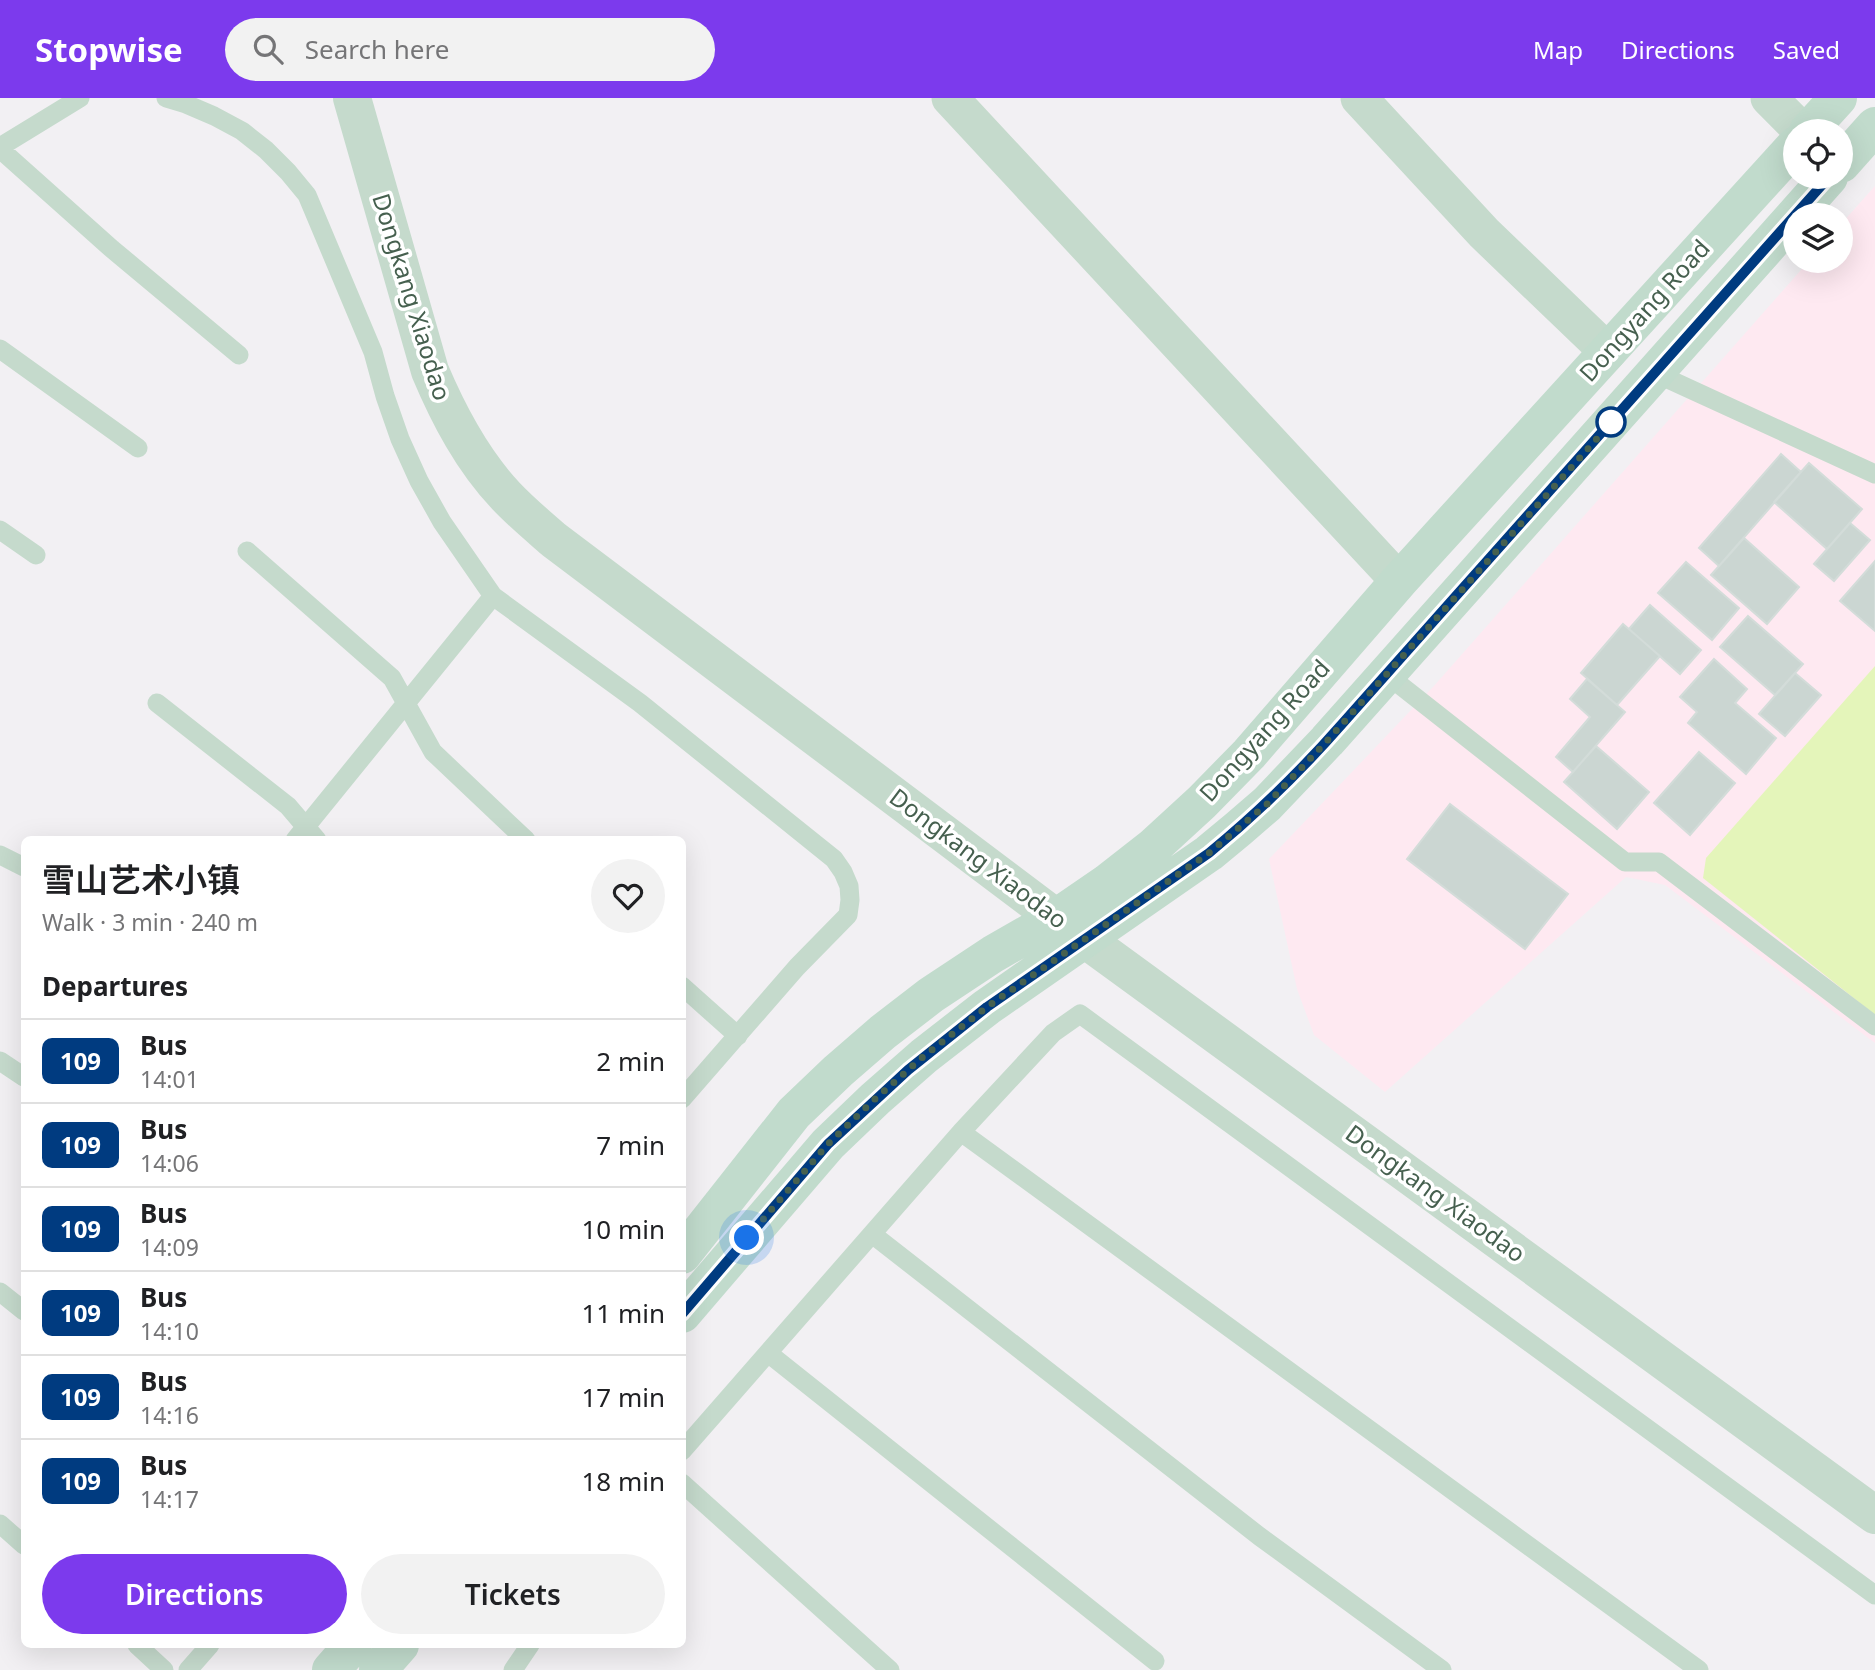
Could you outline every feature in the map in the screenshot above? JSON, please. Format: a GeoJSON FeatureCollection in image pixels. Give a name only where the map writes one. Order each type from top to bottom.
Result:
{"type":"FeatureCollection","features":[{"type":"Feature","properties":{"kind":"main road"},"geometry":{"type":"LineString","coordinates":[[1819,119],[1839,98]]}},
{"type":"Feature","properties":{"kind":"main road"},"geometry":{"type":"LineString","coordinates":[[1853,150],[1875,125]]}},
{"type":"Feature","properties":{"kind":"main road","name":"Dongyang Road"},"geometry":{"type":"LineString","coordinates":[[686,1309],[828,1144],[924,1056],[987,1007],[1071,928],[1107,883],[1153,847],[1249,754],[1399,581],[1783,159]]}},
{"type":"Feature","properties":{"kind":"main road","name":"Dongyang Road"},"geometry":{"type":"LineString","coordinates":[[686,1250],[794,1113],[883,1032],[931,995],[993,954],[1071,928],[1209,853],[1297,774],[1818,189]]}},
{"type":"Feature","properties":{"kind":"main road"},"geometry":{"type":"LineString","coordinates":[[331,1670],[350,1648]]}},
{"type":"Feature","properties":{"kind":"main road"},"geometry":{"type":"LineString","coordinates":[[378,1670],[397,1648]]}},
{"type":"Feature","properties":{"kind":"street","name":"Dongkang Xiaodao"},"geometry":{"type":"LineString","coordinates":[[352,98],[430,371],[446,410],[468,446],[500,488],[554,540],[1071,928],[1875,1515]]}},
{"type":"Feature","properties":{"kind":"street"},"geometry":{"type":"LineString","coordinates":[[950,98],[1399,581]]}},
{"type":"Feature","properties":{"kind":"street"},"geometry":{"type":"LineString","coordinates":[[1359,98],[1484,233],[1608,352]]}},
{"type":"Feature","properties":{"kind":"street"},"geometry":{"type":"LineString","coordinates":[[1769,98],[1790,119]]}},
{"type":"Feature","properties":{"kind":"lane"},"geometry":{"type":"LineString","coordinates":[[80,98],[0,148],[122,258],[239,355]]}},
{"type":"Feature","properties":{"kind":"lane"},"geometry":{"type":"LineString","coordinates":[[166,98],[215,116],[242,131],[266,150],[307,195],[373,352],[400,439],[419,481],[442,522],[493,596],[640,703],[834,859],[843,872],[849,887],[848,915],[797,967],[686,1094]]}},
{"type":"Feature","properties":{"kind":"lane"},"geometry":{"type":"LineString","coordinates":[[0,349],[138,448]]}},
{"type":"Feature","properties":{"kind":"lane"},"geometry":{"type":"LineString","coordinates":[[1655,373],[1875,474]]}},
{"type":"Feature","properties":{"kind":"lane"},"geometry":{"type":"LineString","coordinates":[[0,530],[36,555]]}},
{"type":"Feature","properties":{"kind":"lane"},"geometry":{"type":"LineString","coordinates":[[247,551],[392,678],[433,752],[522,836]]}},
{"type":"Feature","properties":{"kind":"lane"},"geometry":{"type":"LineString","coordinates":[[157,703],[288,806],[306,836],[406,704],[493,596]]}},
{"type":"Feature","properties":{"kind":"lane"},"geometry":{"type":"LineString","coordinates":[[1386,674],[1625,862],[1659,862],[1875,1026]]}},
{"type":"Feature","properties":{"kind":"lane"},"geometry":{"type":"LineString","coordinates":[[0,855],[21,866]]}},
{"type":"Feature","properties":{"kind":"lane"},"geometry":{"type":"LineString","coordinates":[[686,990],[737,1036]]}},
{"type":"Feature","properties":{"kind":"lane"},"geometry":{"type":"LineString","coordinates":[[686,1446],[961,1132],[1053,1033],[1080,1014],[1875,1595]]}},
{"type":"Feature","properties":{"kind":"lane"},"geometry":{"type":"LineString","coordinates":[[0,1061],[21,1075]]}},
{"type":"Feature","properties":{"kind":"lane"},"geometry":{"type":"LineString","coordinates":[[961,1132],[1699,1670]]}},
{"type":"Feature","properties":{"kind":"lane"},"geometry":{"type":"LineString","coordinates":[[872,1234],[1249,1528],[1442,1670]]}},
{"type":"Feature","properties":{"kind":"lane"},"geometry":{"type":"LineString","coordinates":[[0,1293],[21,1309]]}},
{"type":"Feature","properties":{"kind":"lane"},"geometry":{"type":"LineString","coordinates":[[768,1353],[1155,1661]]}},
{"type":"Feature","properties":{"kind":"lane"},"geometry":{"type":"LineString","coordinates":[[686,1487],[890,1670]]}},
{"type":"Feature","properties":{"kind":"lane"},"geometry":{"type":"LineString","coordinates":[[0,1524],[21,1542]]}},
{"type":"Feature","properties":{"kind":"lane"},"geometry":{"type":"LineString","coordinates":[[140,1648],[164,1670]]}},
{"type":"Feature","properties":{"kind":"lane"},"geometry":{"type":"LineString","coordinates":[[188,1670],[207,1648]]}},
{"type":"Feature","properties":{"kind":"lane"},"geometry":{"type":"LineString","coordinates":[[513,1670],[528,1648]]}},
{"type":"Feature","properties":{"kind":"shaded area"},"geometry":{"type":"Polygon","coordinates":[[[1875,186],[1875,1043],[1665,885],[1626,877],[1385,1092],[1314,1035],[1297,989],[1269,859],[1433,687],[1798,273],[1853,273],[1853,211],[1875,186]]]}},
{"type":"Feature","properties":{"kind":"green space"},"geometry":{"type":"Polygon","coordinates":[[[1875,666],[1875,1015],[1703,878],[1706,858],[1875,666]]]}},
{"type":"Feature","properties":{"kind":"building"},"geometry":{"type":"Polygon","coordinates":[[[1781,454],[1801,472],[1719,566],[1699,548],[1781,454]]]}},
{"type":"Feature","properties":{"kind":"building"},"geometry":{"type":"Polygon","coordinates":[[[1809,463],[1862,509],[1827,549],[1774,502],[1809,463]]]}},
{"type":"Feature","properties":{"kind":"building"},"geometry":{"type":"Polygon","coordinates":[[[1850,523],[1870,540],[1834,581],[1814,564],[1850,523]]]}},
{"type":"Feature","properties":{"kind":"building"},"geometry":{"type":"Polygon","coordinates":[[[1744,538],[1799,587],[1767,624],[1711,575],[1744,538]]]}},
{"type":"Feature","properties":{"kind":"building"},"geometry":{"type":"Polygon","coordinates":[[[1875,561],[1875,631],[1840,601],[1875,561]]]}},
{"type":"Feature","properties":{"kind":"building"},"geometry":{"type":"Polygon","coordinates":[[[1686,562],[1739,608],[1712,640],[1658,593],[1686,562]]]}},
{"type":"Feature","properties":{"kind":"building"},"geometry":{"type":"Polygon","coordinates":[[[1650,605],[1701,650],[1680,674],[1629,629],[1650,605]]]}},
{"type":"Feature","properties":{"kind":"building"},"geometry":{"type":"Polygon","coordinates":[[[1748,616],[1803,664],[1775,695],[1720,647],[1748,616]]]}},
{"type":"Feature","properties":{"kind":"building"},"geometry":{"type":"Polygon","coordinates":[[[1623,624],[1660,656],[1617,705],[1581,673],[1623,624]]]}},
{"type":"Feature","properties":{"kind":"building"},"geometry":{"type":"Polygon","coordinates":[[[1714,659],[1747,689],[1735,703],[1776,738],[1746,774],[1688,723],[1697,712],[1680,697],[1714,659]]]}},
{"type":"Feature","properties":{"kind":"building"},"geometry":{"type":"Polygon","coordinates":[[[1795,673],[1821,695],[1785,736],[1759,714],[1795,673]]]}},
{"type":"Feature","properties":{"kind":"building"},"geometry":{"type":"Polygon","coordinates":[[[1587,679],[1625,712],[1573,772],[1556,757],[1590,717],[1570,699],[1587,679]]]}},
{"type":"Feature","properties":{"kind":"building"},"geometry":{"type":"Polygon","coordinates":[[[1596,746],[1649,792],[1617,829],[1564,782],[1596,746]]]}},
{"type":"Feature","properties":{"kind":"building"},"geometry":{"type":"Polygon","coordinates":[[[1699,752],[1735,783],[1690,835],[1654,803],[1699,752]]]}},
{"type":"Feature","properties":{"kind":"building"},"geometry":{"type":"Polygon","coordinates":[[[1450,804],[1568,894],[1525,949],[1407,859],[1450,804]]]}},
{"type":"Feature","properties":{"kind":"bus line","name":"109"},"geometry":{"type":"LineString","coordinates":[[686,1309],[828,1144],[924,1056],[987,1007],[1209,853],[1267,804],[1342,724],[1818,189]]}},
{"type":"Feature","properties":{"kind":"route"},"geometry":{"type":"LineString","coordinates":[[747,1238],[828,1144],[924,1056],[987,1007],[1209,853],[1267,804],[1327,741],[1619,414],[1611,422]]}}]}
